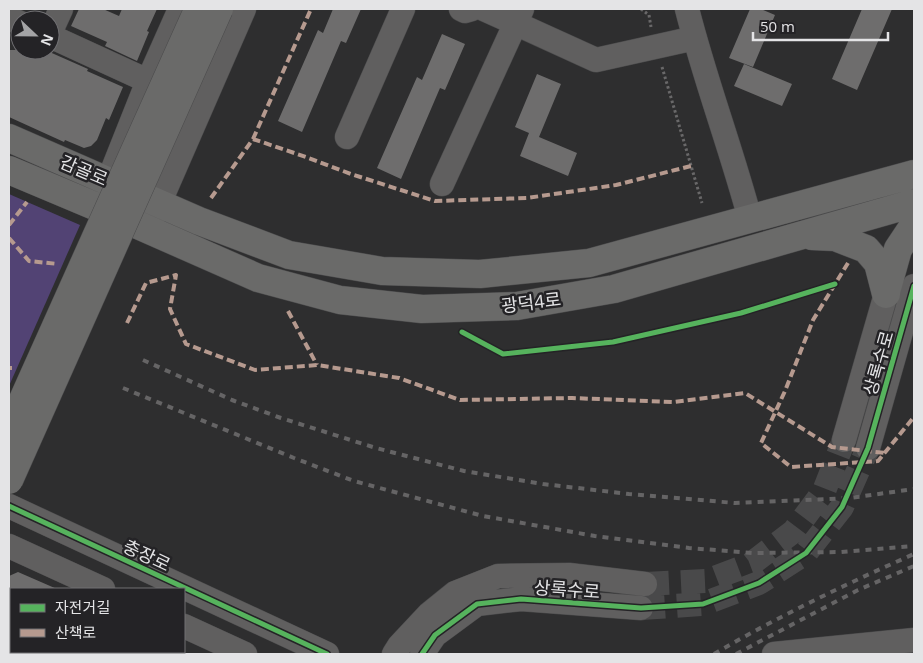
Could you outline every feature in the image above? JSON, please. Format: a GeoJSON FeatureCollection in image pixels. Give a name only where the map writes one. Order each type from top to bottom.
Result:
{"type":"FeatureCollection","features":[{"type":"Feature","properties":{"kind":"main road"},"geometry":{"type":"LineString","coordinates":[[9,431],[198,9]]}},
{"type":"Feature","properties":{"kind":"main road"},"geometry":{"type":"LineString","coordinates":[[9,480],[220,9]]}},
{"type":"Feature","properties":{"kind":"main road","name":"감골로"},"geometry":{"type":"LineString","coordinates":[[9,138],[159,203]]}},
{"type":"Feature","properties":{"kind":"main road","name":"감골로"},"geometry":{"type":"LineString","coordinates":[[9,170],[148,229]]}},
{"type":"Feature","properties":{"kind":"main road","name":"광덕4로"},"geometry":{"type":"LineString","coordinates":[[159,203],[199,221],[289,255],[382,271],[480,274],[589,263],[914,174]]}},
{"type":"Feature","properties":{"kind":"main road","name":"광덕4로"},"geometry":{"type":"LineString","coordinates":[[148,229],[258,278],[340,300],[422,309],[517,306],[614,290],[914,203]]}},
{"type":"Feature","properties":{"kind":"main road","name":"상록수로"},"geometry":{"type":"LineString","coordinates":[[886,294],[898,249],[914,226]]}},
{"type":"Feature","properties":{"kind":"main road"},"geometry":{"type":"LineString","coordinates":[[802,235],[835,237],[866,249],[878,263],[886,294]]}},
{"type":"Feature","properties":{"kind":"street"},"geometry":{"type":"LineString","coordinates":[[97,207],[148,81],[180,9]]}},
{"type":"Feature","properties":{"kind":"street"},"geometry":{"type":"LineString","coordinates":[[148,229],[244,9]]}},
{"type":"Feature","properties":{"kind":"street"},"geometry":{"type":"LineString","coordinates":[[347,137],[403,9]]}},
{"type":"Feature","properties":{"kind":"street"},"geometry":{"type":"LineString","coordinates":[[461,9],[466,11],[472,9]]}},
{"type":"Feature","properties":{"kind":"street"},"geometry":{"type":"LineString","coordinates":[[484,9],[519,16],[596,60],[695,38]]}},
{"type":"Feature","properties":{"kind":"street"},"geometry":{"type":"LineString","coordinates":[[687,9],[750,219]]}},
{"type":"Feature","properties":{"kind":"street"},"geometry":{"type":"LineString","coordinates":[[442,184],[519,16]]}},
{"type":"Feature","properties":{"kind":"street"},"geometry":{"type":"LineString","coordinates":[[60,40],[148,81]]}},
{"type":"Feature","properties":{"kind":"street","name":"상록수로"},"geometry":{"type":"LineString","coordinates":[[868,448],[914,286]]}},
{"type":"Feature","properties":{"kind":"street","name":"상록수로"},"geometry":{"type":"LineString","coordinates":[[844,440],[886,294]]}},
{"type":"Feature","properties":{"kind":"street","name":"충장로"},"geometry":{"type":"LineString","coordinates":[[9,506],[327,654]]}},
{"type":"Feature","properties":{"kind":"street"},"geometry":{"type":"LineString","coordinates":[[9,546],[101,588]]}},
{"type":"Feature","properties":{"kind":"street","name":"상록수로"},"geometry":{"type":"LineString","coordinates":[[394,654],[399,646],[429,614],[455,593],[498,576],[569,575],[645,584]]}},
{"type":"Feature","properties":{"kind":"street","name":"상록수로"},"geometry":{"type":"LineString","coordinates":[[422,654],[435,636],[477,604],[521,599],[641,608]]}},
{"type":"Feature","properties":{"kind":"street"},"geometry":{"type":"LineString","coordinates":[[185,626],[245,654]]}},
{"type":"Feature","properties":{"kind":"street"},"geometry":{"type":"LineString","coordinates":[[774,654],[914,640]]}},
{"type":"Feature","properties":{"kind":"path"},"geometry":{"type":"LineString","coordinates":[[642,9],[649,15],[656,46],[702,203]]}},
{"type":"Feature","properties":{"kind":"shaded area"},"geometry":{"type":"Polygon","coordinates":[[[9,194],[80,225],[9,386],[9,194]]]}},
{"type":"Feature","properties":{"kind":"building"},"geometry":{"type":"Polygon","coordinates":[[[79,9],[103,9],[119,16],[122,9],[157,9],[137,61],[105,46],[107,42],[71,26],[79,9]]]}},
{"type":"Feature","properties":{"kind":"building"},"geometry":{"type":"Polygon","coordinates":[[[333,9],[361,9],[346,43],[341,41],[302,132],[278,121],[318,30],[323,33],[333,9]]]}},
{"type":"Feature","properties":{"kind":"building"},"geometry":{"type":"Polygon","coordinates":[[[750,9],[761,9],[775,15],[753,67],[729,58],[750,9]]]}},
{"type":"Feature","properties":{"kind":"building"},"geometry":{"type":"Polygon","coordinates":[[[862,9],[892,9],[857,90],[832,79],[862,9]]]}},
{"type":"Feature","properties":{"kind":"building"},"geometry":{"type":"Polygon","coordinates":[[[442,34],[465,44],[445,90],[440,88],[401,179],[377,168],[417,77],[422,80],[442,34]]]}},
{"type":"Feature","properties":{"kind":"building"},"geometry":{"type":"Polygon","coordinates":[[[9,50],[10,60],[60,60],[60,57],[123,87],[109,120],[106,118],[97,140],[91,146],[84,148],[65,140],[64,142],[9,117],[9,50]]]}},
{"type":"Feature","properties":{"kind":"building"},"geometry":{"type":"Polygon","coordinates":[[[744,64],[792,84],[782,106],[734,86],[744,64]]]}},
{"type":"Feature","properties":{"kind":"building"},"geometry":{"type":"Polygon","coordinates":[[[537,74],[561,84],[539,137],[577,153],[568,176],[520,156],[529,133],[515,127],[537,74]]]}},
{"type":"Feature","properties":{"kind":"building"},"geometry":{"type":"Polygon","coordinates":[[[18,572],[55,588],[9,589],[9,576],[18,572]]]}},
{"type":"Feature","properties":{"kind":"tunnel"},"geometry":{"type":"LineString","coordinates":[[645,584],[706,581],[751,564],[794,531],[824,491],[844,440]]}},
{"type":"Feature","properties":{"kind":"tunnel"},"geometry":{"type":"LineString","coordinates":[[641,608],[703,604],[759,583],[806,553],[842,507],[868,448]]}},
{"type":"Feature","properties":{"kind":"railway"},"geometry":{"type":"LineString","coordinates":[[143,360],[232,400],[281,418],[376,448],[464,471],[543,484],[735,503],[850,498],[914,489]]}},
{"type":"Feature","properties":{"kind":"railway"},"geometry":{"type":"LineString","coordinates":[[123,388],[354,481],[483,516],[595,536],[689,548],[753,553],[841,552],[914,546]]}},
{"type":"Feature","properties":{"kind":"railway"},"geometry":{"type":"LineString","coordinates":[[714,654],[813,601],[914,554]]}},
{"type":"Feature","properties":{"kind":"railway"},"geometry":{"type":"LineString","coordinates":[[736,654],[858,590],[914,566]]}},
{"type":"Feature","properties":{"kind":"marked path"},"geometry":{"type":"LineString","coordinates":[[253,139],[311,9]]}},
{"type":"Feature","properties":{"kind":"marked path"},"geometry":{"type":"LineString","coordinates":[[211,198],[253,139],[351,174],[435,201],[527,198],[616,185],[691,166]]}},
{"type":"Feature","properties":{"kind":"marked path"},"geometry":{"type":"LineString","coordinates":[[9,225],[27,202]]}},
{"type":"Feature","properties":{"kind":"marked path"},"geometry":{"type":"LineString","coordinates":[[9,238],[29,261],[58,264]]}},
{"type":"Feature","properties":{"kind":"marked path"},"geometry":{"type":"LineString","coordinates":[[848,263],[813,320],[785,391],[761,443],[791,467],[878,461],[914,417]]}},
{"type":"Feature","properties":{"kind":"marked path"},"geometry":{"type":"LineString","coordinates":[[127,323],[146,283],[176,275],[170,309],[186,344],[255,370],[317,365],[399,378],[460,400],[572,398],[673,402],[745,393],[832,447],[885,453]]}},
{"type":"Feature","properties":{"kind":"marked path"},"geometry":{"type":"LineString","coordinates":[[288,311],[317,365]]}},
{"type":"Feature","properties":{"kind":"cycle path"},"geometry":{"type":"LineString","coordinates":[[462,332],[503,354],[613,342],[741,313],[835,284]]}},
{"type":"Feature","properties":{"kind":"cycle path"},"geometry":{"type":"LineString","coordinates":[[422,654],[435,635],[477,604],[521,599],[641,608],[703,604],[759,583],[806,553],[842,507],[868,448],[914,286]]}},
{"type":"Feature","properties":{"kind":"cycle path"},"geometry":{"type":"LineString","coordinates":[[9,506],[327,654]]}}]}
